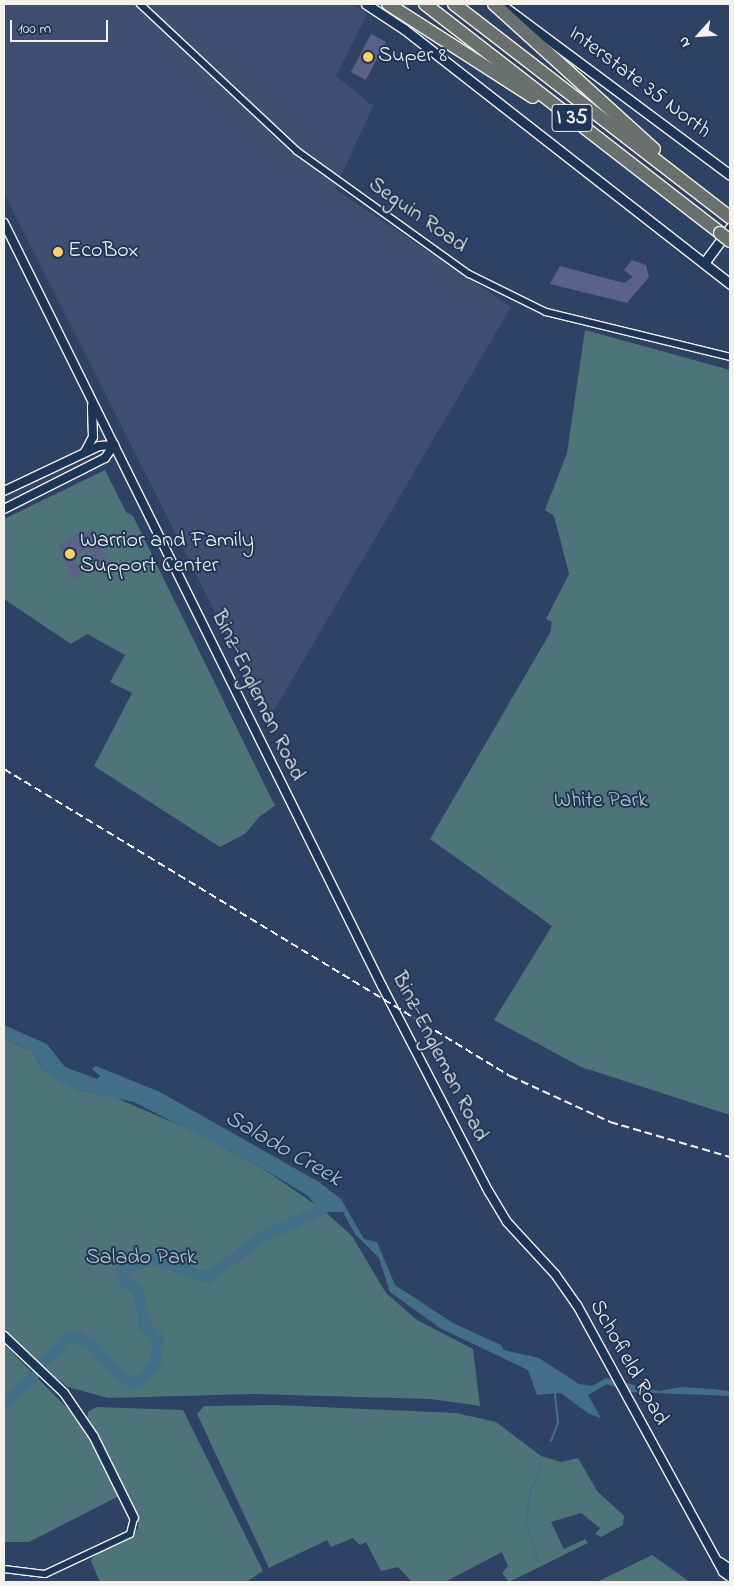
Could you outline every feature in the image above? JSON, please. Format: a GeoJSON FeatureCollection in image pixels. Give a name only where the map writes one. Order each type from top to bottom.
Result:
{"type":"FeatureCollection","features":[{"type":"Feature","properties":{"kind":"highway"},"geometry":{"type":"LineString","coordinates":[[388,4],[572,118]]}},
{"type":"Feature","properties":{"kind":"highway","name":"I 35"},"geometry":{"type":"LineString","coordinates":[[425,4],[572,118],[725,230],[730,241]]}},
{"type":"Feature","properties":{"kind":"highway","name":"I 35"},"geometry":{"type":"LineString","coordinates":[[454,4],[730,217]]}},
{"type":"Feature","properties":{"kind":"highway"},"geometry":{"type":"LineString","coordinates":[[494,4],[591,88],[703,196]]}},
{"type":"Feature","properties":{"kind":"main road"},"geometry":{"type":"LineString","coordinates":[[366,4],[404,29],[730,284]]}},
{"type":"Feature","properties":{"kind":"main road","name":"Interstate 35 North"},"geometry":{"type":"LineString","coordinates":[[501,4],[730,175]]}},
{"type":"Feature","properties":{"kind":"main road"},"geometry":{"type":"LineString","coordinates":[[704,263],[725,230]]}},
{"type":"Feature","properties":{"kind":"street","name":"Seguin Road"},"geometry":{"type":"LineString","coordinates":[[140,4],[297,151],[469,274],[546,312],[730,357]]}},
{"type":"Feature","properties":{"kind":"street","name":"Binz-Engleman Road"},"geometry":{"type":"LineString","coordinates":[[4,223],[382,986],[483,1182]]}},
{"type":"Feature","properties":{"kind":"street"},"geometry":{"type":"LineString","coordinates":[[84,454],[93,437],[92,401]]}},
{"type":"Feature","properties":{"kind":"street"},"geometry":{"type":"LineString","coordinates":[[4,491],[99,446],[114,445]]}},
{"type":"Feature","properties":{"kind":"street"},"geometry":{"type":"LineString","coordinates":[[4,508],[105,458],[114,445]]}},
{"type":"Feature","properties":{"kind":"street","name":"Schofield Road"},"geometry":{"type":"LineString","coordinates":[[483,1182],[508,1222],[577,1305],[674,1484],[720,1562],[730,1568]]}},
{"type":"Feature","properties":{"kind":"street"},"geometry":{"type":"LineString","coordinates":[[4,1336],[64,1393],[94,1437],[134,1518],[130,1534],[45,1574],[4,1569]]}},
{"type":"Feature","properties":{"kind":"street"},"geometry":{"type":"LineString","coordinates":[[720,1562],[723,1572],[730,1577]]}},
{"type":"Feature","properties":{"kind":"shaded area"},"geometry":{"type":"Polygon","coordinates":[[[4,4],[352,4],[367,14],[336,76],[373,106],[335,189],[511,307],[269,719],[4,193],[4,4]]]}},
{"type":"Feature","properties":{"kind":"shaded area"},"geometry":{"type":"Polygon","coordinates":[[[4,1025],[47,1044],[65,1067],[97,1079],[100,1076],[92,1069],[96,1066],[160,1092],[319,1182],[341,1199],[364,1239],[377,1242],[395,1285],[453,1323],[501,1345],[504,1350],[539,1358],[579,1384],[592,1386],[606,1378],[659,1391],[681,1387],[713,1389],[730,1391],[730,1396],[629,1392],[607,1384],[588,1395],[601,1418],[589,1414],[561,1393],[537,1395],[528,1370],[440,1328],[390,1292],[379,1258],[355,1234],[343,1212],[322,1212],[308,1196],[259,1166],[134,1102],[77,1090],[60,1082],[42,1069],[32,1051],[4,1039],[4,1025]]]}},
{"type":"Feature","properties":{"kind":"green space","name":"White Park"},"geometry":{"type":"Polygon","coordinates":[[[585,330],[730,370],[730,1115],[581,1067],[494,1020],[552,926],[430,839],[550,633],[552,622],[546,619],[569,574],[554,516],[545,510],[567,453],[585,330]]]}},
{"type":"Feature","properties":{"kind":"green space"},"geometry":{"type":"Polygon","coordinates":[[[105,470],[126,512],[133,516],[275,806],[260,816],[245,834],[220,847],[94,766],[132,693],[110,682],[125,655],[87,634],[71,644],[4,599],[4,519],[105,470]]]}},
{"type":"Feature","properties":{"kind":"green space","name":"Salado Park"},"geometry":{"type":"Polygon","coordinates":[[[4,1039],[32,1051],[42,1069],[77,1090],[114,1097],[188,1129],[259,1166],[322,1209],[352,1236],[386,1293],[417,1320],[473,1349],[480,1406],[431,1399],[253,1394],[108,1398],[68,1387],[39,1365],[4,1330],[4,1039]]]}},
{"type":"Feature","properties":{"kind":"green space"},"geometry":{"type":"Polygon","coordinates":[[[4,1344],[73,1414],[91,1440],[119,1496],[29,1542],[4,1542],[4,1344]]]}},
{"type":"Feature","properties":{"kind":"green space"},"geometry":{"type":"Polygon","coordinates":[[[275,1405],[456,1413],[496,1422],[541,1456],[561,1462],[578,1458],[597,1491],[624,1516],[623,1525],[601,1537],[595,1534],[600,1528],[581,1513],[551,1522],[564,1549],[585,1539],[588,1543],[509,1582],[502,1573],[508,1566],[502,1552],[445,1582],[412,1582],[398,1567],[381,1571],[366,1542],[360,1545],[353,1538],[331,1547],[327,1540],[269,1568],[197,1414],[204,1406],[275,1405]]]}},
{"type":"Feature","properties":{"kind":"green space"},"geometry":{"type":"Polygon","coordinates":[[[96,1407],[183,1410],[263,1571],[246,1582],[100,1582],[91,1561],[93,1557],[138,1529],[138,1519],[87,1419],[88,1412],[96,1407]]]}},
{"type":"Feature","properties":{"kind":"green space"},"geometry":{"type":"Polygon","coordinates":[[[652,1555],[690,1582],[597,1582],[652,1555]]]}},
{"type":"Feature","properties":{"kind":"building","name":"Super 8"},"geometry":{"type":"Polygon","coordinates":[[[371,34],[386,42],[366,80],[351,72],[371,34]]]}},
{"type":"Feature","properties":{"kind":"building"},"geometry":{"type":"Polygon","coordinates":[[[632,260],[646,265],[649,277],[627,303],[550,284],[560,266],[624,283],[633,277],[624,270],[632,260]]]}},
{"type":"Feature","properties":{"kind":"building","name":"Warrior and Family Support Center"},"geometry":{"type":"Polygon","coordinates":[[[82,530],[83,534],[92,530],[110,566],[99,571],[89,549],[74,556],[83,575],[73,580],[59,546],[82,530]]]}},
{"type":"Feature","properties":{"kind":"waterway","name":"Salado Creek"},"geometry":{"type":"LineString","coordinates":[[41,1364],[65,1338],[79,1337],[91,1343],[121,1376],[133,1382],[143,1379],[155,1363],[158,1338],[145,1326],[137,1290],[125,1282],[121,1271],[152,1258],[207,1277],[261,1237],[331,1204]]}},
{"type":"Feature","properties":{"kind":"waterway"},"geometry":{"type":"LineString","coordinates":[[4,1404],[33,1376]]}},
{"type":"Feature","properties":{"kind":"waterway"},"geometry":{"type":"LineString","coordinates":[[551,1441],[558,1423],[555,1393]]}},
{"type":"Feature","properties":{"kind":"waterway"},"geometry":{"type":"LineString","coordinates":[[538,1562],[526,1523],[530,1493],[542,1464]]}},
{"type":"Feature","properties":{"kind":"railway"},"geometry":{"type":"LineString","coordinates":[[4,769],[510,1076],[610,1122],[730,1157]]}},
{"type":"Feature","properties":{"kind":"place","name":"Super 8"},"geometry":{"type":"Point","coordinates":[368,57]}},
{"type":"Feature","properties":{"kind":"place","name":"EcoBox"},"geometry":{"type":"Point","coordinates":[58,252]}},
{"type":"Feature","properties":{"kind":"place","name":"Warrior and Family Support Center"},"geometry":{"type":"Point","coordinates":[70,554]}}]}
